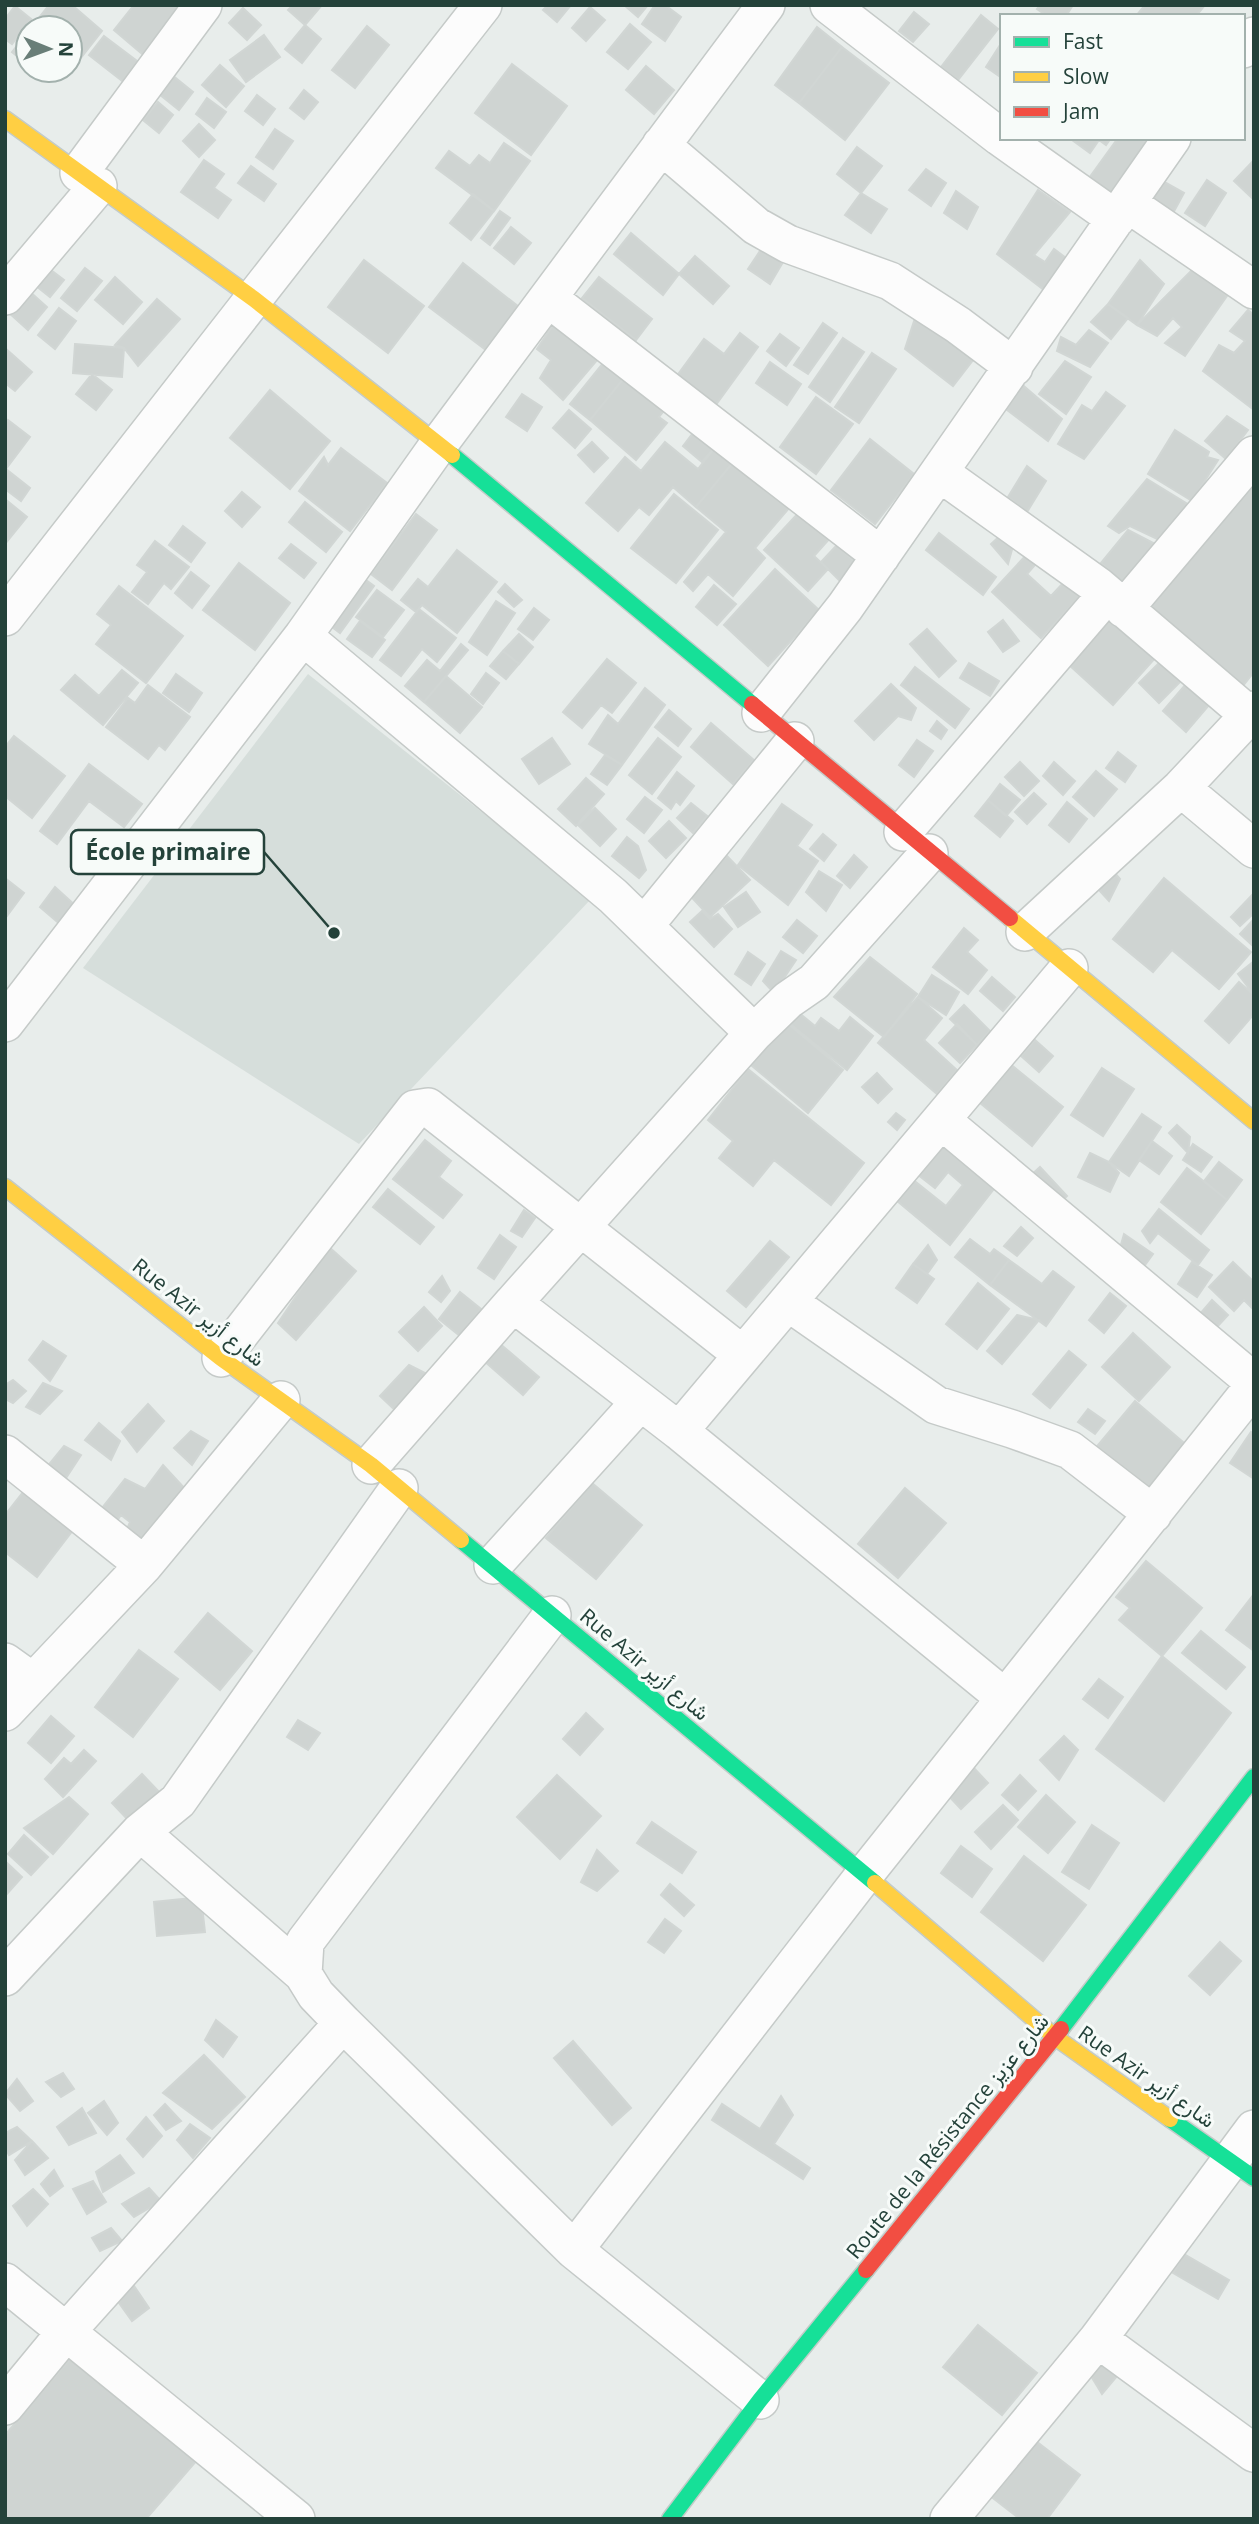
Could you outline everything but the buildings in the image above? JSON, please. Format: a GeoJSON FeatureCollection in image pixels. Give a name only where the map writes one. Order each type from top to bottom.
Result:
{"type":"FeatureCollection","features":[{"type":"Feature","properties":{"kind":"street"},"geometry":{"type":"LineString","coordinates":[[5,296],[88,179],[203,5]]}},
{"type":"Feature","properties":{"kind":"street"},"geometry":{"type":"LineString","coordinates":[[5,1023],[303,636],[439,444],[765,5]]}},
{"type":"Feature","properties":{"kind":"street"},"geometry":{"type":"LineString","coordinates":[[830,5],[1000,137]]}},
{"type":"Feature","properties":{"kind":"street"},"geometry":{"type":"LineString","coordinates":[[5,617],[254,299],[475,8]]}},
{"type":"Feature","properties":{"kind":"street"},"geometry":{"type":"LineString","coordinates":[[5,119],[254,299],[439,444],[1254,1121]]}},
{"type":"Feature","properties":{"kind":"street"},"geometry":{"type":"LineString","coordinates":[[1005,140],[1254,290]]}},
{"type":"Feature","properties":{"kind":"street"},"geometry":{"type":"LineString","coordinates":[[761,713],[845,607],[1171,140]]}},
{"type":"Feature","properties":{"kind":"street"},"geometry":{"type":"LineString","coordinates":[[661,145],[756,226],[788,244],[890,281],[958,325],[1014,367]]}},
{"type":"Feature","properties":{"kind":"street"},"geometry":{"type":"LineString","coordinates":[[548,298],[881,556]]}},
{"type":"Feature","properties":{"kind":"street"},"geometry":{"type":"LineString","coordinates":[[371,1465],[754,1033],[788,1000],[814,982],[916,842],[1116,601],[1254,455]]}},
{"type":"Feature","properties":{"kind":"street"},"geometry":{"type":"LineString","coordinates":[[940,472],[1116,601],[1251,713],[1181,788],[1025,932]]}},
{"type":"Feature","properties":{"kind":"street"},"geometry":{"type":"LineString","coordinates":[[303,636],[613,896],[754,1033]]}},
{"type":"Feature","properties":{"kind":"street"},"geometry":{"type":"LineString","coordinates":[[644,926],[795,741]]}},
{"type":"Feature","properties":{"kind":"street"},"geometry":{"type":"LineString","coordinates":[[1181,788],[1254,849]]}},
{"type":"Feature","properties":{"kind":"street"},"geometry":{"type":"LineString","coordinates":[[679,1431],[1069,968]]}},
{"type":"Feature","properties":{"kind":"street"},"geometry":{"type":"LineString","coordinates":[[221,1358],[415,1110],[421,1107],[428,1107],[743,1355]]}},
{"type":"Feature","properties":{"kind":"street"},"geometry":{"type":"LineString","coordinates":[[574,2250],[865,1874],[1254,1384],[940,1120]]}},
{"type":"Feature","properties":{"kind":"street","name":"Rue Azir شارع أزير"},"geometry":{"type":"LineString","coordinates":[[5,1187],[221,1358],[371,1465],[865,1874],[1055,2037],[1242,2169]]}},
{"type":"Feature","properties":{"kind":"street"},"geometry":{"type":"LineString","coordinates":[[788,1302],[936,1405],[1070,1450],[1153,1514]]}},
{"type":"Feature","properties":{"kind":"street"},"geometry":{"type":"LineString","coordinates":[[513,1303],[679,1431],[1005,1698]]}},
{"type":"Feature","properties":{"kind":"street"},"geometry":{"type":"LineString","coordinates":[[5,1712],[19,1672],[144,1565],[281,1400]]}},
{"type":"Feature","properties":{"kind":"street"},"geometry":{"type":"LineString","coordinates":[[493,1565],[640,1402]]}},
{"type":"Feature","properties":{"kind":"street"},"geometry":{"type":"LineString","coordinates":[[5,1454],[144,1565]]}},
{"type":"Feature","properties":{"kind":"street"},"geometry":{"type":"LineString","coordinates":[[5,1977],[140,1832],[178,1801],[399,1488]]}},
{"type":"Feature","properties":{"kind":"street"},"geometry":{"type":"LineString","coordinates":[[303,1975],[305,1942],[552,1615]]}},
{"type":"Feature","properties":{"kind":"street","name":"Route de la Résistance شارع عزيز"},"geometry":{"type":"LineString","coordinates":[[670,2519],[760,2400],[1055,2037],[1254,1777]]}},
{"type":"Feature","properties":{"kind":"street"},"geometry":{"type":"LineString","coordinates":[[140,1832],[303,1975],[316,1995],[343,2023],[574,2250],[760,2400]]}},
{"type":"Feature","properties":{"kind":"street"},"geometry":{"type":"LineString","coordinates":[[5,2406],[66,2332],[343,2023]]}},
{"type":"Feature","properties":{"kind":"street"},"geometry":{"type":"LineString","coordinates":[[949,2519],[1242,2169],[1254,2129]]}},
{"type":"Feature","properties":{"kind":"street"},"geometry":{"type":"LineString","coordinates":[[5,2282],[296,2519]]}},
{"type":"Feature","properties":{"kind":"street"},"geometry":{"type":"LineString","coordinates":[[1098,2339],[1254,2453]]}},
{"type":"Feature","properties":{"kind":"shaded area"},"geometry":{"type":"Polygon","coordinates":[[[308,674],[591,899],[359,1144],[83,968],[308,674]]]}},
{"type":"Feature","properties":{"kind":"traffic: fast"},"geometry":{"type":"LineString","coordinates":[[452,455],[752,704]]}},
{"type":"Feature","properties":{"kind":"traffic: fast"},"geometry":{"type":"LineString","coordinates":[[461,1540],[875,1883]]}},
{"type":"Feature","properties":{"kind":"traffic: fast"},"geometry":{"type":"LineString","coordinates":[[1061,2029],[1254,1777]]}},
{"type":"Feature","properties":{"kind":"traffic: fast"},"geometry":{"type":"LineString","coordinates":[[1170,2119],[1254,2178]]}},
{"type":"Feature","properties":{"kind":"traffic: fast"},"geometry":{"type":"LineString","coordinates":[[670,2519],[760,2400],[866,2270]]}},
{"type":"Feature","properties":{"kind":"traffic: slow"},"geometry":{"type":"LineString","coordinates":[[5,119],[254,299],[452,455]]}},
{"type":"Feature","properties":{"kind":"traffic: slow"},"geometry":{"type":"LineString","coordinates":[[1010,918],[1254,1121]]}},
{"type":"Feature","properties":{"kind":"traffic: slow"},"geometry":{"type":"LineString","coordinates":[[5,1187],[221,1358],[371,1465],[461,1540]]}},
{"type":"Feature","properties":{"kind":"traffic: slow"},"geometry":{"type":"LineString","coordinates":[[875,1883],[1055,2037],[1170,2119]]}},
{"type":"Feature","properties":{"kind":"traffic: jam"},"geometry":{"type":"LineString","coordinates":[[752,704],[1010,918]]}},
{"type":"Feature","properties":{"kind":"traffic: jam"},"geometry":{"type":"LineString","coordinates":[[866,2270],[1061,2029]]}},
{"type":"Feature","properties":{"kind":"place","name":"École primaire"},"geometry":{"type":"Point","coordinates":[334,933]}}]}
